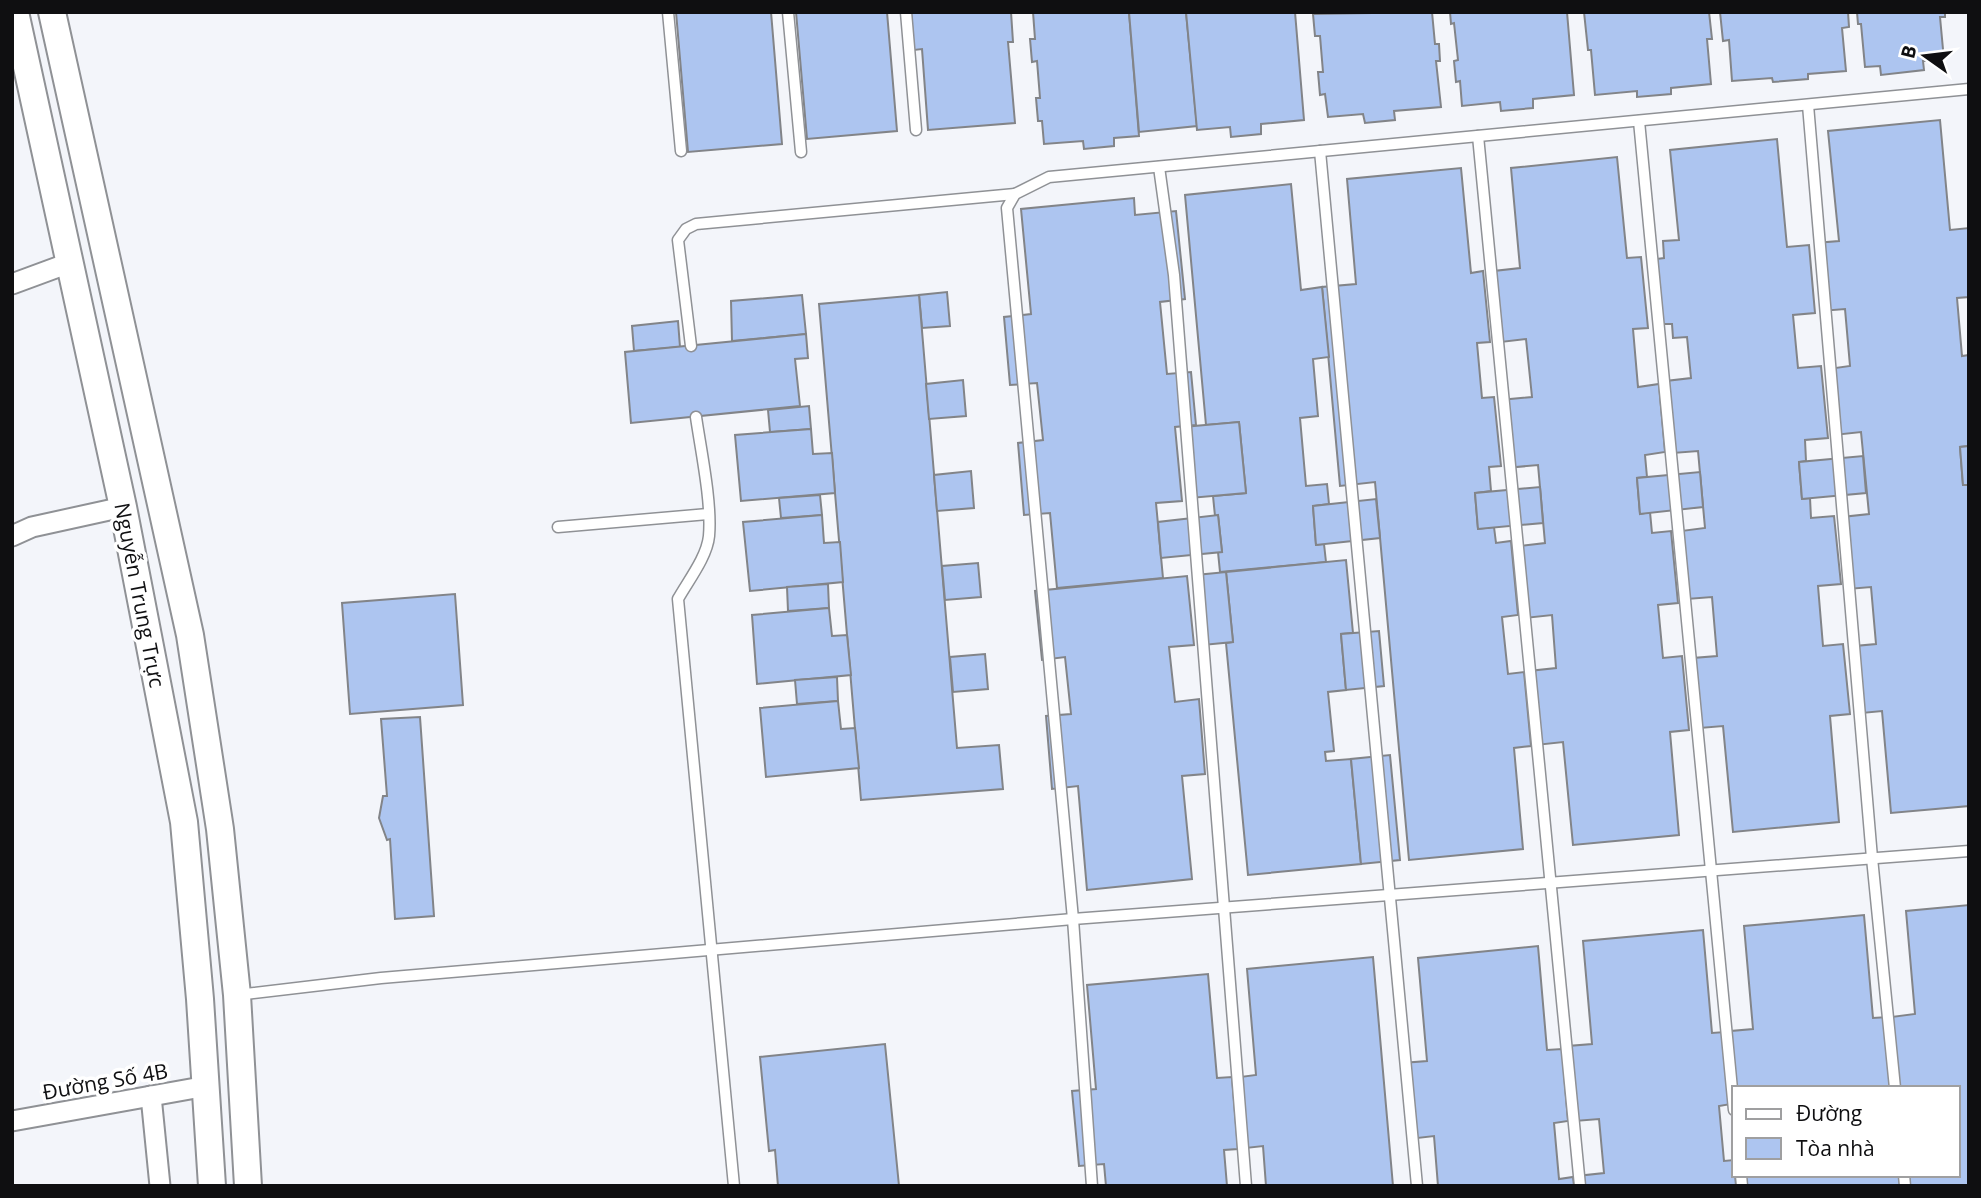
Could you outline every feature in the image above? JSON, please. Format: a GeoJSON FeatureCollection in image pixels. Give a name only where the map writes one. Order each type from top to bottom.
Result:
{"type":"FeatureCollection","features":[{"type":"Feature","properties":{"kind":"main road","name":"Nguyễn Trung Trực"},"geometry":{"type":"LineString","coordinates":[[15,12],[123,507],[184,822],[207,1086],[212,1186]]}},
{"type":"Feature","properties":{"kind":"main road","name":"Nguyễn Trung Trực"},"geometry":{"type":"LineString","coordinates":[[52,12],[190,635],[220,830],[237,995],[248,1186]]}},
{"type":"Feature","properties":{"kind":"main road"},"geometry":{"type":"LineString","coordinates":[[200,999],[237,995]]}},
{"type":"Feature","properties":{"kind":"street"},"geometry":{"type":"LineString","coordinates":[[12,284],[69,263]]}},
{"type":"Feature","properties":{"kind":"street"},"geometry":{"type":"LineString","coordinates":[[12,536],[32,527],[123,507]]}},
{"type":"Feature","properties":{"kind":"street","name":"Đường Số 4B"},"geometry":{"type":"LineString","coordinates":[[12,1121],[207,1086]]}},
{"type":"Feature","properties":{"kind":"street"},"geometry":{"type":"LineString","coordinates":[[151,1096],[160,1186]]}},
{"type":"Feature","properties":{"kind":"lane"},"geometry":{"type":"LineString","coordinates":[[667,12],[681,151]]}},
{"type":"Feature","properties":{"kind":"lane"},"geometry":{"type":"LineString","coordinates":[[788,12],[801,152]]}},
{"type":"Feature","properties":{"kind":"lane"},"geometry":{"type":"LineString","coordinates":[[906,12],[916,130]]}},
{"type":"Feature","properties":{"kind":"lane"},"geometry":{"type":"LineString","coordinates":[[691,346],[678,240],[686,229],[696,224],[1014,194],[1049,177],[1969,89]]}},
{"type":"Feature","properties":{"kind":"lane"},"geometry":{"type":"LineString","coordinates":[[1808,105],[1872,858],[1895,1086]]}},
{"type":"Feature","properties":{"kind":"lane"},"geometry":{"type":"LineString","coordinates":[[1639,121],[1732,1089]]}},
{"type":"Feature","properties":{"kind":"lane"},"geometry":{"type":"LineString","coordinates":[[1478,136],[1580,1186]]}},
{"type":"Feature","properties":{"kind":"lane"},"geometry":{"type":"LineString","coordinates":[[1321,152],[1417,1186]]}},
{"type":"Feature","properties":{"kind":"lane"},"geometry":{"type":"LineString","coordinates":[[1159,167],[1174,275],[1246,1186]]}},
{"type":"Feature","properties":{"kind":"lane"},"geometry":{"type":"LineString","coordinates":[[1014,194],[1007,208],[1073,919],[1092,1186]]}},
{"type":"Feature","properties":{"kind":"lane"},"geometry":{"type":"LineString","coordinates":[[696,417],[709,537],[704,552],[678,599],[734,1186]]}},
{"type":"Feature","properties":{"kind":"lane"},"geometry":{"type":"LineString","coordinates":[[558,527],[708,514]]}},
{"type":"Feature","properties":{"kind":"lane"},"geometry":{"type":"LineString","coordinates":[[237,995],[381,978],[1073,919],[1969,851]]}},
{"type":"Feature","properties":{"kind":"building"},"geometry":{"type":"Polygon","coordinates":[[[676,12],[771,12],[782,144],[688,152],[676,12]]]}},
{"type":"Feature","properties":{"kind":"building"},"geometry":{"type":"Polygon","coordinates":[[[796,12],[887,12],[897,131],[807,139],[796,12]]]}},
{"type":"Feature","properties":{"kind":"building"},"geometry":{"type":"Polygon","coordinates":[[[911,12],[1011,12],[1013,42],[1008,42],[1015,123],[928,130],[922,49],[914,50],[911,12]]]}},
{"type":"Feature","properties":{"kind":"building"},"geometry":{"type":"Polygon","coordinates":[[[1033,12],[1129,12],[1139,136],[1114,138],[1114,146],[1084,149],[1083,141],[1044,144],[1036,98],[1040,98],[1037,61],[1032,62],[1030,39],[1035,39],[1033,12]]]}},
{"type":"Feature","properties":{"kind":"building"},"geometry":{"type":"Polygon","coordinates":[[[1129,12],[1186,12],[1197,126],[1139,132],[1129,12]]]}},
{"type":"Feature","properties":{"kind":"building"},"geometry":{"type":"Polygon","coordinates":[[[1186,12],[1295,12],[1304,120],[1261,124],[1261,134],[1231,137],[1230,127],[1197,130],[1186,12]]]}},
{"type":"Feature","properties":{"kind":"building"},"geometry":{"type":"Polygon","coordinates":[[[1432,12],[1435,44],[1439,44],[1440,61],[1436,61],[1441,107],[1394,111],[1395,120],[1365,123],[1363,114],[1328,117],[1325,94],[1320,95],[1318,72],[1323,72],[1320,36],[1315,36],[1313,14],[1432,12]]]}},
{"type":"Feature","properties":{"kind":"building"},"geometry":{"type":"Polygon","coordinates":[[[1450,12],[1567,12],[1574,95],[1533,99],[1533,108],[1501,111],[1500,102],[1462,106],[1460,81],[1456,82],[1454,61],[1458,60],[1454,23],[1451,24],[1450,12]]]}},
{"type":"Feature","properties":{"kind":"building"},"geometry":{"type":"Polygon","coordinates":[[[1584,12],[1709,12],[1712,39],[1707,39],[1711,84],[1671,88],[1671,94],[1637,97],[1637,91],[1595,95],[1584,12]]]}},
{"type":"Feature","properties":{"kind":"building"},"geometry":{"type":"Polygon","coordinates":[[[1720,12],[1848,12],[1849,27],[1842,28],[1846,71],[1808,74],[1808,79],[1732,81],[1729,40],[1723,41],[1720,12]]]}},
{"type":"Feature","properties":{"kind":"building"},"geometry":{"type":"Polygon","coordinates":[[[1857,12],[1945,12],[1945,17],[1940,17],[1944,60],[1923,61],[1924,70],[1881,75],[1880,66],[1865,67],[1861,24],[1858,24],[1857,12]]]}},
{"type":"Feature","properties":{"kind":"building"},"geometry":{"type":"Polygon","coordinates":[[[1940,120],[1950,230],[1969,228],[1969,297],[1957,298],[1962,356],[1969,355],[1969,446],[1960,447],[1963,485],[1969,485],[1969,806],[1891,813],[1882,711],[1862,713],[1855,646],[1876,644],[1871,587],[1848,589],[1842,517],[1869,514],[1861,432],[1834,435],[1828,369],[1850,366],[1845,309],[1821,311],[1815,243],[1839,241],[1828,131],[1940,120]]]}},
{"type":"Feature","properties":{"kind":"building"},"geometry":{"type":"Polygon","coordinates":[[[1777,139],[1787,247],[1809,245],[1815,313],[1793,315],[1798,368],[1821,366],[1828,438],[1805,440],[1806,461],[1799,462],[1802,499],[1810,498],[1811,518],[1834,516],[1841,584],[1818,586],[1823,646],[1843,644],[1850,714],[1830,716],[1839,822],[1733,832],[1723,726],[1700,728],[1693,658],[1717,656],[1712,597],[1687,599],[1681,531],[1705,528],[1698,451],[1673,453],[1666,381],[1691,378],[1687,337],[1673,338],[1672,324],[1662,324],[1656,259],[1664,258],[1663,241],[1679,240],[1670,150],[1777,139]]]}},
{"type":"Feature","properties":{"kind":"building"},"geometry":{"type":"Polygon","coordinates":[[[1617,157],[1627,258],[1641,257],[1648,328],[1633,329],[1638,387],[1659,384],[1665,452],[1645,455],[1647,477],[1637,478],[1640,514],[1650,512],[1652,533],[1671,531],[1678,603],[1658,605],[1663,658],[1682,656],[1689,730],[1670,732],[1679,835],[1573,845],[1563,742],[1536,745],[1529,671],[1556,668],[1552,615],[1525,618],[1519,546],[1545,543],[1538,465],[1506,468],[1500,400],[1532,397],[1526,339],[1501,342],[1494,271],[1520,268],[1511,168],[1617,157]]]}},
{"type":"Feature","properties":{"kind":"building"},"geometry":{"type":"Polygon","coordinates":[[[1461,168],[1471,273],[1483,271],[1490,342],[1477,343],[1482,398],[1494,397],[1501,466],[1489,467],[1491,491],[1475,493],[1478,529],[1494,527],[1496,543],[1511,541],[1518,615],[1502,617],[1508,674],[1524,672],[1531,746],[1514,748],[1523,849],[1409,860],[1375,482],[1340,486],[1322,287],[1356,284],[1347,179],[1461,168]]]}},
{"type":"Feature","properties":{"kind":"building"},"geometry":{"type":"Polygon","coordinates":[[[1291,184],[1301,290],[1322,287],[1329,357],[1313,359],[1318,416],[1300,418],[1306,486],[1327,484],[1329,504],[1313,506],[1316,545],[1324,544],[1326,562],[1220,572],[1218,552],[1222,552],[1213,496],[1246,493],[1239,422],[1206,425],[1185,195],[1291,184]]]}},
{"type":"Feature","properties":{"kind":"building"},"geometry":{"type":"Polygon","coordinates":[[[1134,198],[1135,215],[1176,211],[1185,299],[1160,302],[1167,374],[1191,372],[1196,425],[1175,427],[1182,501],[1156,503],[1163,578],[1057,588],[1050,513],[1024,515],[1018,443],[1043,440],[1037,383],[1010,385],[1004,317],[1031,314],[1021,209],[1134,198]]]}},
{"type":"Feature","properties":{"kind":"building"},"geometry":{"type":"Polygon","coordinates":[[[947,292],[950,326],[922,328],[919,295],[947,292]]]}},
{"type":"Feature","properties":{"kind":"building"},"geometry":{"type":"Polygon","coordinates":[[[802,295],[806,334],[732,341],[731,301],[802,295]]]}},
{"type":"Feature","properties":{"kind":"building"},"geometry":{"type":"Polygon","coordinates":[[[919,295],[957,748],[999,745],[1003,789],[861,800],[819,304],[919,295]]]}},
{"type":"Feature","properties":{"kind":"building"},"geometry":{"type":"Polygon","coordinates":[[[678,321],[680,347],[634,351],[632,326],[678,321]]]}},
{"type":"Feature","properties":{"kind":"building"},"geometry":{"type":"Polygon","coordinates":[[[806,334],[808,358],[795,359],[800,406],[631,423],[625,352],[806,334]]]}},
{"type":"Feature","properties":{"kind":"building"},"geometry":{"type":"Polygon","coordinates":[[[963,380],[966,416],[929,419],[926,384],[963,380]]]}},
{"type":"Feature","properties":{"kind":"building"},"geometry":{"type":"Polygon","coordinates":[[[809,406],[811,429],[770,432],[768,410],[809,406]]]}},
{"type":"Feature","properties":{"kind":"building"},"geometry":{"type":"Polygon","coordinates":[[[1239,422],[1246,493],[1190,498],[1183,427],[1239,422]]]}},
{"type":"Feature","properties":{"kind":"building"},"geometry":{"type":"Polygon","coordinates":[[[811,429],[813,454],[832,453],[835,493],[741,501],[735,435],[811,429]]]}},
{"type":"Feature","properties":{"kind":"building"},"geometry":{"type":"Polygon","coordinates":[[[1969,446],[1969,485],[1963,485],[1960,447],[1969,446]]]}},
{"type":"Feature","properties":{"kind":"building"},"geometry":{"type":"Polygon","coordinates":[[[1863,456],[1866,493],[1802,499],[1799,462],[1863,456]]]}},
{"type":"Feature","properties":{"kind":"building"},"geometry":{"type":"Polygon","coordinates":[[[971,471],[974,508],[937,511],[934,475],[971,471]]]}},
{"type":"Feature","properties":{"kind":"building"},"geometry":{"type":"Polygon","coordinates":[[[1700,472],[1703,507],[1640,514],[1637,478],[1700,472]]]}},
{"type":"Feature","properties":{"kind":"building"},"geometry":{"type":"Polygon","coordinates":[[[1540,487],[1543,523],[1478,529],[1475,493],[1540,487]]]}},
{"type":"Feature","properties":{"kind":"building"},"geometry":{"type":"Polygon","coordinates":[[[820,495],[822,515],[781,518],[779,498],[820,495]]]}},
{"type":"Feature","properties":{"kind":"building"},"geometry":{"type":"Polygon","coordinates":[[[1376,499],[1380,538],[1316,545],[1313,506],[1376,499]]]}},
{"type":"Feature","properties":{"kind":"building"},"geometry":{"type":"Polygon","coordinates":[[[822,515],[824,543],[840,542],[843,582],[750,591],[743,522],[822,515]]]}},
{"type":"Feature","properties":{"kind":"building"},"geometry":{"type":"Polygon","coordinates":[[[1218,515],[1222,552],[1161,558],[1158,522],[1218,515]]]}},
{"type":"Feature","properties":{"kind":"building"},"geometry":{"type":"Polygon","coordinates":[[[1346,560],[1353,633],[1341,634],[1346,690],[1328,692],[1334,751],[1325,752],[1326,761],[1351,759],[1361,864],[1248,875],[1226,643],[1233,642],[1226,572],[1346,560]]]}},
{"type":"Feature","properties":{"kind":"building"},"geometry":{"type":"Polygon","coordinates":[[[978,563],[981,597],[945,600],[942,566],[978,563]]]}},
{"type":"Feature","properties":{"kind":"building"},"geometry":{"type":"Polygon","coordinates":[[[1226,572],[1233,642],[1203,645],[1196,575],[1226,572]]]}},
{"type":"Feature","properties":{"kind":"building"},"geometry":{"type":"Polygon","coordinates":[[[1187,576],[1194,645],[1169,647],[1175,702],[1199,699],[1205,774],[1182,776],[1192,879],[1087,890],[1078,786],[1052,789],[1046,716],[1071,714],[1065,657],[1042,660],[1035,591],[1187,576]]]}},
{"type":"Feature","properties":{"kind":"building"},"geometry":{"type":"Polygon","coordinates":[[[828,584],[829,608],[788,611],[787,587],[828,584]]]}},
{"type":"Feature","properties":{"kind":"building"},"geometry":{"type":"Polygon","coordinates":[[[455,594],[463,705],[350,714],[342,603],[455,594]]]}},
{"type":"Feature","properties":{"kind":"building"},"geometry":{"type":"Polygon","coordinates":[[[829,608],[832,636],[847,635],[851,675],[757,684],[752,615],[829,608]]]}},
{"type":"Feature","properties":{"kind":"building"},"geometry":{"type":"Polygon","coordinates":[[[1379,631],[1384,686],[1346,690],[1341,634],[1379,631]]]}},
{"type":"Feature","properties":{"kind":"building"},"geometry":{"type":"Polygon","coordinates":[[[985,654],[988,689],[953,692],[950,657],[985,654]]]}},
{"type":"Feature","properties":{"kind":"building"},"geometry":{"type":"Polygon","coordinates":[[[837,677],[838,701],[797,704],[795,680],[837,677]]]}},
{"type":"Feature","properties":{"kind":"building"},"geometry":{"type":"Polygon","coordinates":[[[838,701],[841,729],[855,728],[859,768],[766,777],[760,708],[838,701]]]}},
{"type":"Feature","properties":{"kind":"building"},"geometry":{"type":"Polygon","coordinates":[[[420,717],[434,916],[395,919],[390,839],[387,840],[379,818],[383,796],[387,796],[381,719],[420,717]]]}},
{"type":"Feature","properties":{"kind":"building"},"geometry":{"type":"Polygon","coordinates":[[[1390,755],[1400,860],[1361,864],[1351,759],[1390,755]]]}},
{"type":"Feature","properties":{"kind":"building"},"geometry":{"type":"Polygon","coordinates":[[[1969,905],[1969,1186],[1904,1186],[1903,1177],[1960,1177],[1960,1086],[1897,1086],[1891,1017],[1915,1014],[1906,911],[1969,905]]]}},
{"type":"Feature","properties":{"kind":"building"},"geometry":{"type":"Polygon","coordinates":[[[1864,915],[1873,1018],[1888,1017],[1894,1086],[1736,1086],[1731,1031],[1753,1029],[1744,926],[1864,915]]]}},
{"type":"Feature","properties":{"kind":"building"},"geometry":{"type":"Polygon","coordinates":[[[1703,930],[1712,1033],[1725,1032],[1731,1104],[1719,1106],[1724,1161],[1732,1160],[1732,1177],[1735,1177],[1736,1186],[1578,1186],[1577,1176],[1604,1173],[1599,1119],[1575,1121],[1568,1046],[1592,1044],[1583,941],[1703,930]]]}},
{"type":"Feature","properties":{"kind":"building"},"geometry":{"type":"Polygon","coordinates":[[[1538,946],[1547,1050],[1562,1049],[1568,1121],[1554,1123],[1559,1179],[1573,1177],[1574,1186],[1438,1186],[1434,1136],[1409,1139],[1402,1063],[1427,1061],[1418,958],[1538,946]]]}},
{"type":"Feature","properties":{"kind":"building"},"geometry":{"type":"Polygon","coordinates":[[[1373,957],[1393,1186],[1266,1186],[1263,1146],[1246,1148],[1240,1077],[1256,1075],[1247,969],[1373,957]]]}},
{"type":"Feature","properties":{"kind":"building"},"geometry":{"type":"Polygon","coordinates":[[[1208,974],[1217,1078],[1232,1077],[1238,1149],[1224,1150],[1227,1186],[1106,1186],[1104,1164],[1079,1166],[1072,1091],[1096,1089],[1087,985],[1208,974]]]}},
{"type":"Feature","properties":{"kind":"building"},"geometry":{"type":"Polygon","coordinates":[[[885,1044],[899,1186],[778,1186],[775,1150],[769,1151],[760,1057],[885,1044]]]}},
{"type":"Feature","properties":{"kind":"building"},"geometry":{"type":"Polygon","coordinates":[[[1745,1177],[1902,1177],[1903,1186],[1746,1186],[1745,1177]]]}}]}
